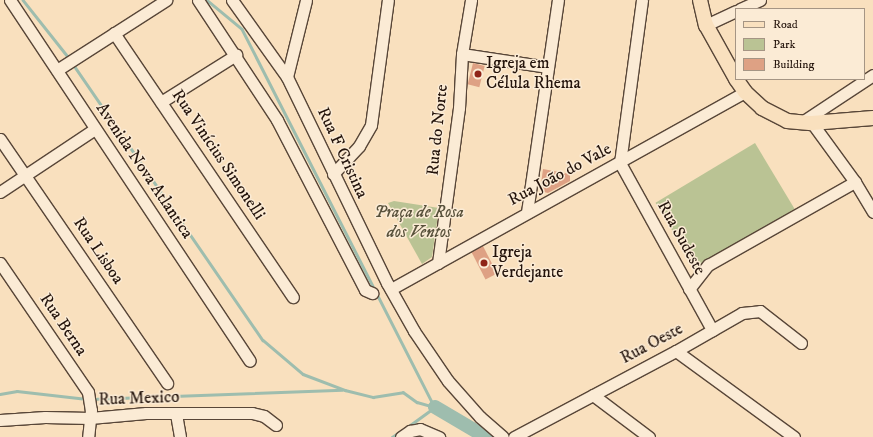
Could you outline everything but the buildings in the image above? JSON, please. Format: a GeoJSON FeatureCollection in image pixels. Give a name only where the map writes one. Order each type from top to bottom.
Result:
{"type":"FeatureCollection","features":[{"type":"Feature","properties":{"kind":"main road"},"geometry":{"type":"LineString","coordinates":[[700,0],[706,25],[735,77]]}},
{"type":"Feature","properties":{"kind":"main road"},"geometry":{"type":"LineString","coordinates":[[737,80],[745,92],[762,108],[778,118],[807,122],[873,118]]}},
{"type":"Feature","properties":{"kind":"street","name":"Avenida Nova Atlantica"},"geometry":{"type":"LineString","coordinates":[[10,0],[60,68],[95,130],[250,361]]}},
{"type":"Feature","properties":{"kind":"street"},"geometry":{"type":"LineString","coordinates":[[60,68],[166,0]]}},
{"type":"Feature","properties":{"kind":"street"},"geometry":{"type":"LineString","coordinates":[[198,0],[236,55],[277,120],[365,290],[372,293]]}},
{"type":"Feature","properties":{"kind":"street","name":"Rua F Cristina"},"geometry":{"type":"LineString","coordinates":[[232,0],[287,77],[333,174],[414,330],[448,381],[480,418],[503,437]]}},
{"type":"Feature","properties":{"kind":"street"},"geometry":{"type":"LineString","coordinates":[[287,77],[306,0]]}},
{"type":"Feature","properties":{"kind":"street"},"geometry":{"type":"LineString","coordinates":[[333,174],[359,146],[371,125],[388,0]]}},
{"type":"Feature","properties":{"kind":"street","name":"Rua do Norte"},"geometry":{"type":"LineString","coordinates":[[438,263],[459,108],[462,54],[472,0]]}},
{"type":"Feature","properties":{"kind":"street"},"geometry":{"type":"LineString","coordinates":[[526,212],[558,0]]}},
{"type":"Feature","properties":{"kind":"street"},"geometry":{"type":"LineString","coordinates":[[620,163],[642,0]]}},
{"type":"Feature","properties":{"kind":"street"},"geometry":{"type":"LineString","coordinates":[[742,8],[760,0]]}},
{"type":"Feature","properties":{"kind":"street"},"geometry":{"type":"LineString","coordinates":[[706,25],[735,11]]}},
{"type":"Feature","properties":{"kind":"street","name":"Rua Vinícius Simonelli"},"geometry":{"type":"LineString","coordinates":[[114,33],[293,297]]}},
{"type":"Feature","properties":{"kind":"street"},"geometry":{"type":"LineString","coordinates":[[462,54],[548,67]]}},
{"type":"Feature","properties":{"kind":"street"},"geometry":{"type":"LineString","coordinates":[[161,102],[236,55]]}},
{"type":"Feature","properties":{"kind":"street"},"geometry":{"type":"LineString","coordinates":[[873,75],[832,101],[807,122],[855,182],[873,212]]}},
{"type":"Feature","properties":{"kind":"street","name":"Rua João do Vale"},"geometry":{"type":"LineString","coordinates":[[391,288],[438,263],[526,212],[620,163],[745,92]]}},
{"type":"Feature","properties":{"kind":"street"},"geometry":{"type":"LineString","coordinates":[[832,101],[833,121]]}},
{"type":"Feature","properties":{"kind":"street"},"geometry":{"type":"LineString","coordinates":[[0,192],[95,130]]}},
{"type":"Feature","properties":{"kind":"street","name":"Rua Lisboa"},"geometry":{"type":"LineString","coordinates":[[0,139],[167,383]]}},
{"type":"Feature","properties":{"kind":"street","name":"Rua Sudeste"},"geometry":{"type":"LineString","coordinates":[[620,163],[712,330]]}},
{"type":"Feature","properties":{"kind":"street"},"geometry":{"type":"LineString","coordinates":[[682,276],[702,270],[755,237],[855,182]]}},
{"type":"Feature","properties":{"kind":"street","name":"Rua Berna"},"geometry":{"type":"LineString","coordinates":[[0,263],[85,387],[90,414]]}},
{"type":"Feature","properties":{"kind":"street"},"geometry":{"type":"LineString","coordinates":[[689,289],[702,270]]}},
{"type":"Feature","properties":{"kind":"street","name":"Rua Oeste"},"geometry":{"type":"LineString","coordinates":[[514,437],[676,351],[742,313],[760,310],[801,343]]}},
{"type":"Feature","properties":{"kind":"street"},"geometry":{"type":"LineString","coordinates":[[676,351],[794,437]]}},
{"type":"Feature","properties":{"kind":"street"},"geometry":{"type":"LineString","coordinates":[[593,395],[649,437]]}},
{"type":"Feature","properties":{"kind":"street","name":"Rua Mexico"},"geometry":{"type":"LineString","coordinates":[[0,420],[90,414],[252,413],[264,416],[276,425]]}},
{"type":"Feature","properties":{"kind":"street"},"geometry":{"type":"LineString","coordinates":[[88,437],[90,414]]}},
{"type":"Feature","properties":{"kind":"street"},"geometry":{"type":"LineString","coordinates":[[176,414],[180,437]]}},
{"type":"Feature","properties":{"kind":"street"},"geometry":{"type":"LineString","coordinates":[[401,437],[415,429],[439,437]]}},
{"type":"Feature","properties":{"kind":"green space"},"geometry":{"type":"Polygon","coordinates":[[[755,143],[795,209],[695,269],[656,203],[755,143]]]}},
{"type":"Feature","properties":{"kind":"green space","name":"Praça de Rosa dos Ventos"},"geometry":{"type":"Polygon","coordinates":[[[394,201],[439,208],[432,257],[422,264],[388,203],[394,201]]]}},
{"type":"Feature","properties":{"kind":"waterway"},"geometry":{"type":"LineString","coordinates":[[23,0],[69,58]]}},
{"type":"Feature","properties":{"kind":"waterway"},"geometry":{"type":"LineString","coordinates":[[207,0],[242,29],[435,407]]}},
{"type":"Feature","properties":{"kind":"waterway"},"geometry":{"type":"LineString","coordinates":[[73,64],[263,340],[303,374],[345,390],[373,397],[403,392],[417,402],[435,407]]}},
{"type":"Feature","properties":{"kind":"waterway"},"geometry":{"type":"LineString","coordinates":[[91,399],[342,390]]}},
{"type":"Feature","properties":{"kind":"waterway"},"geometry":{"type":"LineString","coordinates":[[0,394],[17,391],[87,399]]}},
{"type":"Feature","properties":{"kind":"waterway"},"geometry":{"type":"LineString","coordinates":[[435,407],[486,437]]}},
{"type":"Feature","properties":{"kind":"waterway"},"geometry":{"type":"LineString","coordinates":[[406,428],[434,408]]}},
{"type":"Feature","properties":{"kind":"waterway"},"geometry":{"type":"LineString","coordinates":[[392,437],[398,433]]}},
{"type":"Feature","properties":{"kind":"place","name":"Igreja em Célula Rhema"},"geometry":{"type":"Point","coordinates":[478,74]}},
{"type":"Feature","properties":{"kind":"place","name":"Igreja Verdejante"},"geometry":{"type":"Point","coordinates":[484,263]}}]}
